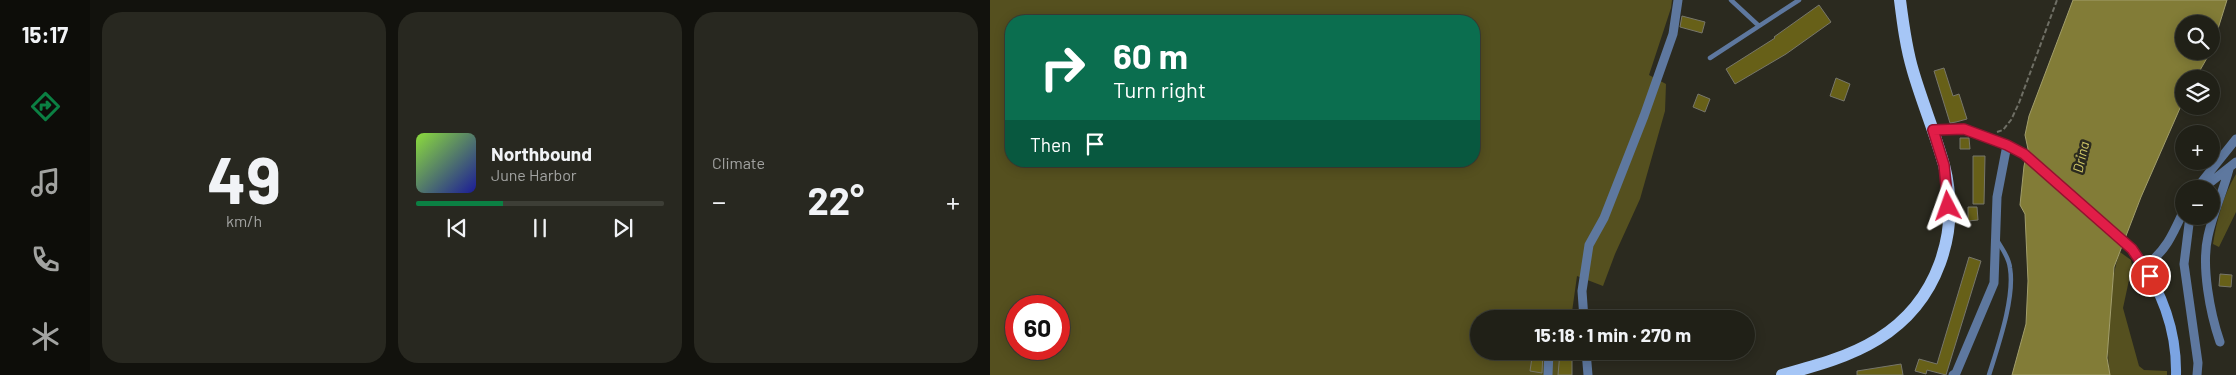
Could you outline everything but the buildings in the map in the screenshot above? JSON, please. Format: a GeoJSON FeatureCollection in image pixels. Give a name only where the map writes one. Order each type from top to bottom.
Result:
{"type":"FeatureCollection","features":[{"type":"Feature","properties":{"kind":"main road"},"geometry":{"type":"LineString","coordinates":[[1782,375],[1808,372],[1879,339],[1906,318],[1930,288],[1940,268],[1946,248],[1949,220],[1946,178],[1933,130],[1907,50],[1900,0]]}},
{"type":"Feature","properties":{"kind":"street"},"geometry":{"type":"LineString","coordinates":[[1583,310],[1582,290],[1589,246],[1604,218],[1644,116],[1673,34],[1678,0]]}},
{"type":"Feature","properties":{"kind":"street"},"geometry":{"type":"LineString","coordinates":[[1933,130],[1964,129],[2007,145],[2024,154],[2132,249],[2146,266],[2163,303],[2174,337],[2176,375]]}},
{"type":"Feature","properties":{"kind":"street"},"geometry":{"type":"LineString","coordinates":[[2203,180],[2236,139]]}},
{"type":"Feature","properties":{"kind":"street"},"geometry":{"type":"LineString","coordinates":[[1953,375],[1956,373],[1994,283],[1997,197],[2007,145]]}},
{"type":"Feature","properties":{"kind":"street"},"geometry":{"type":"LineString","coordinates":[[2214,180],[2236,162]]}},
{"type":"Feature","properties":{"kind":"street"},"geometry":{"type":"LineString","coordinates":[[2220,342],[2211,309],[2206,253],[2214,214],[2229,169]]}},
{"type":"Feature","properties":{"kind":"street"},"geometry":{"type":"LineString","coordinates":[[2146,266],[2164,249],[2177,225]]}},
{"type":"Feature","properties":{"kind":"street"},"geometry":{"type":"LineString","coordinates":[[2189,225],[2184,264],[2198,362],[2197,375]]}},
{"type":"Feature","properties":{"kind":"street"},"geometry":{"type":"LineString","coordinates":[[1548,375],[1549,360]]}},
{"type":"Feature","properties":{"kind":"street"},"geometry":{"type":"LineString","coordinates":[[1587,360],[1588,375]]}},
{"type":"Feature","properties":{"kind":"lane"},"geometry":{"type":"LineString","coordinates":[[1731,0],[1759,26]]}},
{"type":"Feature","properties":{"kind":"lane"},"geometry":{"type":"LineString","coordinates":[[1710,58],[1799,0]]}},
{"type":"Feature","properties":{"kind":"lane"},"geometry":{"type":"LineString","coordinates":[[1989,375],[2001,337],[2009,298],[2010,268],[2006,253],[1996,239]]}},
{"type":"Feature","properties":{"kind":"path"},"geometry":{"type":"LineString","coordinates":[[1990,132],[2003,130],[2012,120],[2057,0]]}},
{"type":"Feature","properties":{"kind":"shaded area"},"geometry":{"type":"Polygon","coordinates":[[[990,0],[1672,0],[1649,75],[1666,84],[1665,111],[1640,199],[1603,286],[1577,276],[1572,310],[1470,310],[1470,360],[1566,360],[1563,375],[990,375],[990,0]]]}},
{"type":"Feature","properties":{"kind":"shaded area"},"geometry":{"type":"Polygon","coordinates":[[[2236,174],[2236,212],[2219,247],[2213,244],[2216,226],[2220,225],[2220,212],[2236,174]]]}},
{"type":"Feature","properties":{"kind":"shaded area"},"geometry":{"type":"Polygon","coordinates":[[[2120,252],[2131,260],[2132,266],[2123,308],[2139,366],[2144,370],[2167,371],[2167,375],[2110,375],[2108,348],[2109,313],[2113,279],[2120,252]]]}},
{"type":"Feature","properties":{"kind":"water","name":"Drina"},"geometry":{"type":"Polygon","coordinates":[[[2073,0],[2227,0],[2220,22],[2220,15],[2175,15],[2175,60],[2206,60],[2200,70],[2175,70],[2175,115],[2177,115],[2141,197],[2114,267],[2107,358],[2110,375],[2012,375],[2026,324],[2028,281],[2025,214],[2020,205],[2024,166],[2028,149],[2025,135],[2029,116],[2073,0]]]}},
{"type":"Feature","properties":{"kind":"route"},"geometry":{"type":"LineString","coordinates":[[1948,206],[1944,165],[1933,130],[1964,129],[2007,145],[2024,154],[2132,249],[2146,266],[2150,276]]}}]}
